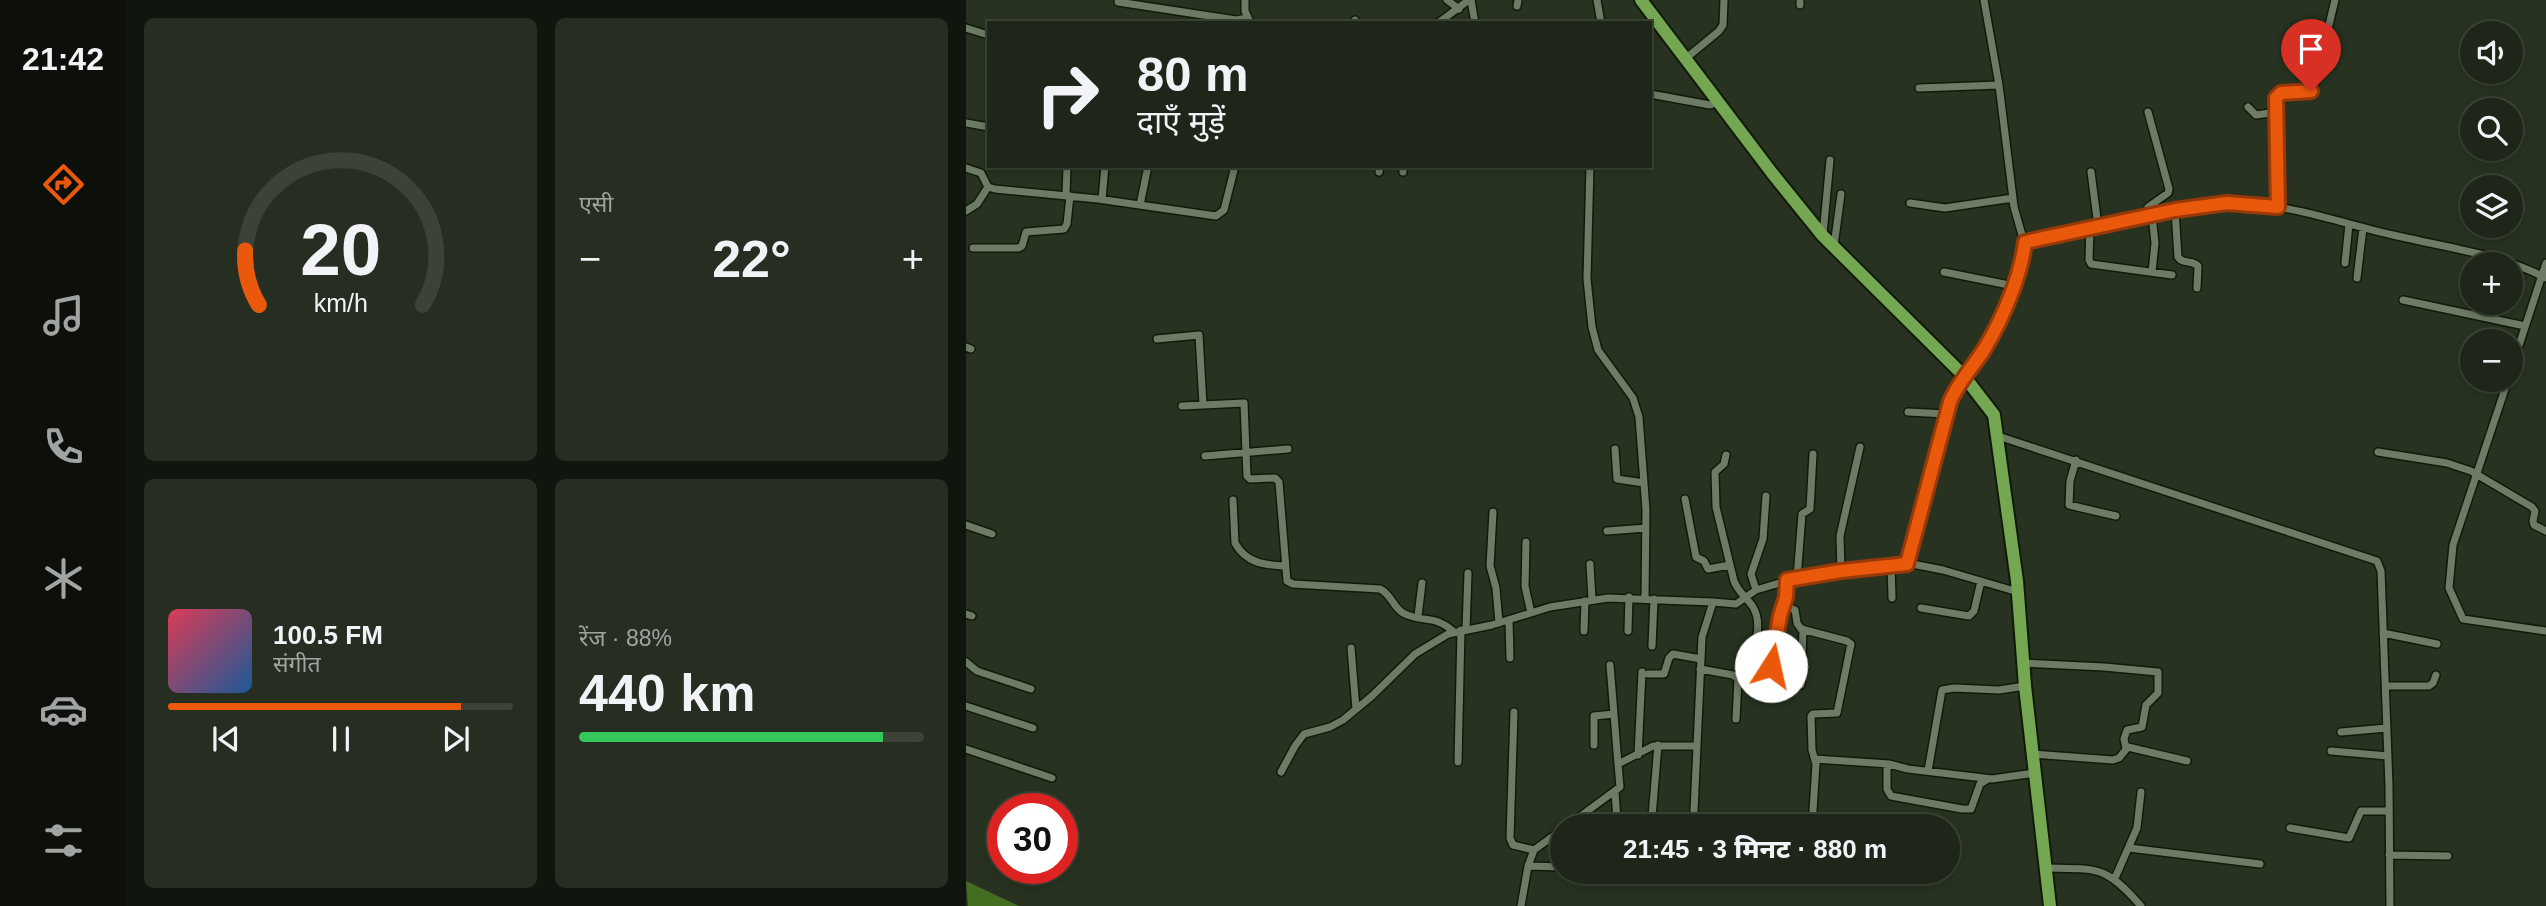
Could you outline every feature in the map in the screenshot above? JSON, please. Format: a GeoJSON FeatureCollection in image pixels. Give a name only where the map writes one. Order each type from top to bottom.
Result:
{"type":"FeatureCollection","features":[{"type":"Feature","properties":{"kind":"highway"},"geometry":{"type":"LineString","coordinates":[[1641,0],[1715,104],[1822,235],[1965,376],[1994,415],[2018,592],[2025,686],[2050,906]]}},
{"type":"Feature","properties":{"kind":"street"},"geometry":{"type":"LineString","coordinates":[[1118,2],[1249,21],[1245,0]]}},
{"type":"Feature","properties":{"kind":"street"},"geometry":{"type":"LineString","coordinates":[[1447,0],[1459,9]]}},
{"type":"Feature","properties":{"kind":"street"},"geometry":{"type":"LineString","coordinates":[[1441,21],[1470,0],[1475,21]]}},
{"type":"Feature","properties":{"kind":"street"},"geometry":{"type":"LineString","coordinates":[[1597,0],[1601,21]]}},
{"type":"Feature","properties":{"kind":"street"},"geometry":{"type":"LineString","coordinates":[[1685,59],[1723,25],[1724,0]]}},
{"type":"Feature","properties":{"kind":"street"},"geometry":{"type":"LineString","coordinates":[[1907,564],[1946,414],[1955,390],[1990,339],[2014,286],[2025,242],[2012,198],[1999,85],[1984,0]]}},
{"type":"Feature","properties":{"kind":"street"},"geometry":{"type":"LineString","coordinates":[[2278,207],[2278,95],[2307,92],[2314,87],[2335,0]]}},
{"type":"Feature","properties":{"kind":"street"},"geometry":{"type":"LineString","coordinates":[[966,28],[985,34]]}},
{"type":"Feature","properties":{"kind":"street"},"geometry":{"type":"LineString","coordinates":[[1919,88],[1999,85]]}},
{"type":"Feature","properties":{"kind":"street"},"geometry":{"type":"LineString","coordinates":[[1652,94],[1715,104]]}},
{"type":"Feature","properties":{"kind":"street"},"geometry":{"type":"LineString","coordinates":[[2248,107],[2256,115],[2277,112]]}},
{"type":"Feature","properties":{"kind":"street"},"geometry":{"type":"LineString","coordinates":[[2148,112],[2169,189],[2148,207],[2155,243],[2152,272]]}},
{"type":"Feature","properties":{"kind":"street"},"geometry":{"type":"LineString","coordinates":[[966,123],[987,127]]}},
{"type":"Feature","properties":{"kind":"street"},"geometry":{"type":"LineString","coordinates":[[1822,235],[1830,160]]}},
{"type":"Feature","properties":{"kind":"street"},"geometry":{"type":"LineString","coordinates":[[966,168],[981,173],[988,187]]}},
{"type":"Feature","properties":{"kind":"street"},"geometry":{"type":"LineString","coordinates":[[973,248],[1018,248],[1022,246],[1026,232],[1064,229],[1068,224],[1067,168]]}},
{"type":"Feature","properties":{"kind":"street"},"geometry":{"type":"LineString","coordinates":[[1102,199],[1105,168]]}},
{"type":"Feature","properties":{"kind":"street"},"geometry":{"type":"LineString","coordinates":[[1140,205],[1148,168]]}},
{"type":"Feature","properties":{"kind":"street"},"geometry":{"type":"LineString","coordinates":[[988,187],[1102,199],[1191,214],[1219,215],[1224,210],[1234,168]]}},
{"type":"Feature","properties":{"kind":"street"},"geometry":{"type":"LineString","coordinates":[[1590,168],[1587,279],[1594,340],[1605,362],[1637,407],[1646,528],[1645,598]]}},
{"type":"Feature","properties":{"kind":"street"},"geometry":{"type":"LineString","coordinates":[[2091,172],[2094,226],[2089,260],[2091,264],[2172,275]]}},
{"type":"Feature","properties":{"kind":"street"},"geometry":{"type":"LineString","coordinates":[[966,211],[977,204],[988,187]]}},
{"type":"Feature","properties":{"kind":"street"},"geometry":{"type":"LineString","coordinates":[[1834,247],[1841,194]]}},
{"type":"Feature","properties":{"kind":"street"},"geometry":{"type":"LineString","coordinates":[[1910,203],[1945,208],[2012,198]]}},
{"type":"Feature","properties":{"kind":"street"},"geometry":{"type":"LineString","coordinates":[[2025,242],[2175,210],[2227,203],[2278,207],[2484,256],[2521,266],[2543,277]]}},
{"type":"Feature","properties":{"kind":"street"},"geometry":{"type":"LineString","coordinates":[[2175,210],[2178,257],[2198,266],[2197,288]]}},
{"type":"Feature","properties":{"kind":"street"},"geometry":{"type":"LineString","coordinates":[[2345,263],[2348,224]]}},
{"type":"Feature","properties":{"kind":"street"},"geometry":{"type":"LineString","coordinates":[[2357,278],[2363,228]]}},
{"type":"Feature","properties":{"kind":"street"},"geometry":{"type":"LineString","coordinates":[[2523,332],[2546,263]]}},
{"type":"Feature","properties":{"kind":"street"},"geometry":{"type":"LineString","coordinates":[[1944,272],[2014,286]]}},
{"type":"Feature","properties":{"kind":"street"},"geometry":{"type":"LineString","coordinates":[[2403,300],[2525,326]]}},
{"type":"Feature","properties":{"kind":"street"},"geometry":{"type":"LineString","coordinates":[[1157,339],[1199,335],[1203,405]]}},
{"type":"Feature","properties":{"kind":"street"},"geometry":{"type":"LineString","coordinates":[[2504,392],[2454,544],[2448,583],[2451,598],[2463,619],[2546,631]]}},
{"type":"Feature","properties":{"kind":"street"},"geometry":{"type":"LineString","coordinates":[[1182,406],[1244,403],[1248,478],[1275,478],[1279,482],[1285,578],[1290,583],[1380,589],[1387,593],[1401,612],[1442,622],[1460,630]]}},
{"type":"Feature","properties":{"kind":"street"},"geometry":{"type":"LineString","coordinates":[[1908,412],[1946,414]]}},
{"type":"Feature","properties":{"kind":"street"},"geometry":{"type":"LineString","coordinates":[[1998,436],[2375,559],[2381,571],[2386,686],[2390,906]]}},
{"type":"Feature","properties":{"kind":"street"},"geometry":{"type":"LineString","coordinates":[[1841,571],[1840,536],[1860,447]]}},
{"type":"Feature","properties":{"kind":"street"},"geometry":{"type":"LineString","coordinates":[[1205,456],[1288,449]]}},
{"type":"Feature","properties":{"kind":"street"},"geometry":{"type":"LineString","coordinates":[[1615,449],[1617,479],[1644,483]]}},
{"type":"Feature","properties":{"kind":"street"},"geometry":{"type":"LineString","coordinates":[[2378,452],[2447,463],[2477,474],[2532,507],[2535,511],[2534,525],[2546,530]]}},
{"type":"Feature","properties":{"kind":"street"},"geometry":{"type":"LineString","coordinates":[[1797,578],[1802,514],[1810,509],[1813,454]]}},
{"type":"Feature","properties":{"kind":"street"},"geometry":{"type":"LineString","coordinates":[[1726,455],[1724,464],[1715,472],[1715,498],[1736,586],[1755,611],[1758,625],[1749,667]]}},
{"type":"Feature","properties":{"kind":"street"},"geometry":{"type":"LineString","coordinates":[[2076,460],[2069,490],[2069,505],[2116,516]]}},
{"type":"Feature","properties":{"kind":"street"},"geometry":{"type":"LineString","coordinates":[[1756,590],[1751,574],[1763,539],[1766,496]]}},
{"type":"Feature","properties":{"kind":"street"},"geometry":{"type":"LineString","coordinates":[[1685,499],[1696,556],[1704,561],[1708,569],[1730,565]]}},
{"type":"Feature","properties":{"kind":"street"},"geometry":{"type":"LineString","coordinates":[[1233,500],[1237,547],[1259,564],[1284,566]]}},
{"type":"Feature","properties":{"kind":"street"},"geometry":{"type":"LineString","coordinates":[[1493,512],[1490,566],[1496,588],[1499,623]]}},
{"type":"Feature","properties":{"kind":"street"},"geometry":{"type":"LineString","coordinates":[[966,525],[992,534]]}},
{"type":"Feature","properties":{"kind":"street"},"geometry":{"type":"LineString","coordinates":[[1607,531],[1646,528]]}},
{"type":"Feature","properties":{"kind":"street"},"geometry":{"type":"LineString","coordinates":[[1526,542],[1525,586],[1531,613]]}},
{"type":"Feature","properties":{"kind":"street"},"geometry":{"type":"LineString","coordinates":[[1584,631],[1590,564]]}},
{"type":"Feature","properties":{"kind":"street"},"geometry":{"type":"LineString","coordinates":[[1891,565],[1892,598]]}},
{"type":"Feature","properties":{"kind":"street"},"geometry":{"type":"LineString","coordinates":[[1281,772],[1304,734],[1336,725],[1415,654],[1438,639],[1460,630],[1588,601],[1629,597],[1736,604],[1756,590],[1787,580],[1891,565],[1925,566],[2018,592]]}},
{"type":"Feature","properties":{"kind":"street"},"geometry":{"type":"LineString","coordinates":[[1458,762],[1460,630],[1468,573]]}},
{"type":"Feature","properties":{"kind":"street"},"geometry":{"type":"LineString","coordinates":[[1771,666],[1787,580]]}},
{"type":"Feature","properties":{"kind":"street"},"geometry":{"type":"LineString","coordinates":[[1921,608],[1969,616],[1974,611],[1981,581]]}},
{"type":"Feature","properties":{"kind":"street"},"geometry":{"type":"LineString","coordinates":[[1418,616],[1422,583]]}},
{"type":"Feature","properties":{"kind":"street"},"geometry":{"type":"LineString","coordinates":[[1628,631],[1629,597]]}},
{"type":"Feature","properties":{"kind":"street"},"geometry":{"type":"LineString","coordinates":[[1652,646],[1654,599]]}},
{"type":"Feature","properties":{"kind":"street"},"geometry":{"type":"LineString","coordinates":[[1694,811],[1702,637],[1713,602]]}},
{"type":"Feature","properties":{"kind":"street"},"geometry":{"type":"LineString","coordinates":[[1783,605],[1795,610],[1798,627],[1851,644],[1837,712],[1811,716],[1815,759],[1813,814]]}},
{"type":"Feature","properties":{"kind":"street"},"geometry":{"type":"LineString","coordinates":[[1509,620],[1510,658]]}},
{"type":"Feature","properties":{"kind":"street"},"geometry":{"type":"LineString","coordinates":[[1801,685],[1803,629]]}},
{"type":"Feature","properties":{"kind":"street"},"geometry":{"type":"LineString","coordinates":[[2383,633],[2437,644]]}},
{"type":"Feature","properties":{"kind":"street"},"geometry":{"type":"LineString","coordinates":[[1351,648],[1356,709]]}},
{"type":"Feature","properties":{"kind":"street"},"geometry":{"type":"LineString","coordinates":[[1638,755],[1645,673],[1664,674],[1673,654],[1700,659]]}},
{"type":"Feature","properties":{"kind":"street"},"geometry":{"type":"LineString","coordinates":[[966,662],[977,671],[1031,689]]}},
{"type":"Feature","properties":{"kind":"street"},"geometry":{"type":"LineString","coordinates":[[2023,663],[2157,671],[2160,676],[2158,693],[2146,705],[2142,727],[2130,728],[2125,732],[2126,748],[2119,758],[2113,760],[2032,754]]}},
{"type":"Feature","properties":{"kind":"street"},"geometry":{"type":"LineString","coordinates":[[1584,814],[1615,792],[1620,784],[1611,664]]}},
{"type":"Feature","properties":{"kind":"street"},"geometry":{"type":"LineString","coordinates":[[1700,669],[1738,679],[1740,687],[1736,719]]}},
{"type":"Feature","properties":{"kind":"street"},"geometry":{"type":"LineString","coordinates":[[2386,686],[2426,687],[2433,683],[2435,675]]}},
{"type":"Feature","properties":{"kind":"street"},"geometry":{"type":"LineString","coordinates":[[1928,771],[1942,690],[1999,690],[2025,686]]}},
{"type":"Feature","properties":{"kind":"street"},"geometry":{"type":"LineString","coordinates":[[966,706],[1033,728]]}},
{"type":"Feature","properties":{"kind":"street"},"geometry":{"type":"LineString","coordinates":[[1514,712],[1510,838],[1514,845],[1534,850]]}},
{"type":"Feature","properties":{"kind":"street"},"geometry":{"type":"LineString","coordinates":[[1594,746],[1594,716],[1614,714]]}},
{"type":"Feature","properties":{"kind":"street"},"geometry":{"type":"LineString","coordinates":[[2342,732],[2387,728]]}},
{"type":"Feature","properties":{"kind":"street"},"geometry":{"type":"LineString","coordinates":[[1618,764],[1658,745],[1696,746]]}},
{"type":"Feature","properties":{"kind":"street"},"geometry":{"type":"LineString","coordinates":[[1652,814],[1658,745]]}},
{"type":"Feature","properties":{"kind":"street"},"geometry":{"type":"LineString","coordinates":[[966,748],[1052,778]]}},
{"type":"Feature","properties":{"kind":"street"},"geometry":{"type":"LineString","coordinates":[[2126,748],[2187,761]]}},
{"type":"Feature","properties":{"kind":"street"},"geometry":{"type":"LineString","coordinates":[[2332,751],[2388,756]]}},
{"type":"Feature","properties":{"kind":"street"},"geometry":{"type":"LineString","coordinates":[[1815,759],[1887,764],[1989,779],[2035,773]]}},
{"type":"Feature","properties":{"kind":"street"},"geometry":{"type":"LineString","coordinates":[[1887,764],[1887,789],[1891,796],[1962,809],[1970,809],[1980,785],[1989,779]]}},
{"type":"Feature","properties":{"kind":"street"},"geometry":{"type":"LineString","coordinates":[[1615,792],[1617,814]]}},
{"type":"Feature","properties":{"kind":"street"},"geometry":{"type":"LineString","coordinates":[[2115,878],[2138,825],[2141,792]]}},
{"type":"Feature","properties":{"kind":"street"},"geometry":{"type":"LineString","coordinates":[[2290,828],[2349,838],[2361,811],[2389,811]]}},
{"type":"Feature","properties":{"kind":"street"},"geometry":{"type":"LineString","coordinates":[[1521,906],[1528,866],[1534,850],[1550,838]]}},
{"type":"Feature","properties":{"kind":"street"},"geometry":{"type":"LineString","coordinates":[[2129,848],[2260,864]]}},
{"type":"Feature","properties":{"kind":"street"},"geometry":{"type":"LineString","coordinates":[[2389,855],[2448,856]]}},
{"type":"Feature","properties":{"kind":"street"},"geometry":{"type":"LineString","coordinates":[[1528,866],[1550,867]]}},
{"type":"Feature","properties":{"kind":"street"},"geometry":{"type":"LineString","coordinates":[[2046,868],[2096,869],[2115,878],[2141,906]]}},
{"type":"Feature","properties":{"kind":"shaded area"},"geometry":{"type":"Polygon","coordinates":[[[966,881],[1019,906],[968,906],[966,881]]]}},
{"type":"Feature","properties":{"kind":"route"},"geometry":{"type":"LineString","coordinates":[[1771,666],[1785,603],[1787,580],[1907,564],[1950,402],[1955,390],[1990,339],[2014,286],[2025,242],[2175,210],[2227,203],[2278,207],[2276,98],[2281,93],[2311,91]]}}]}
